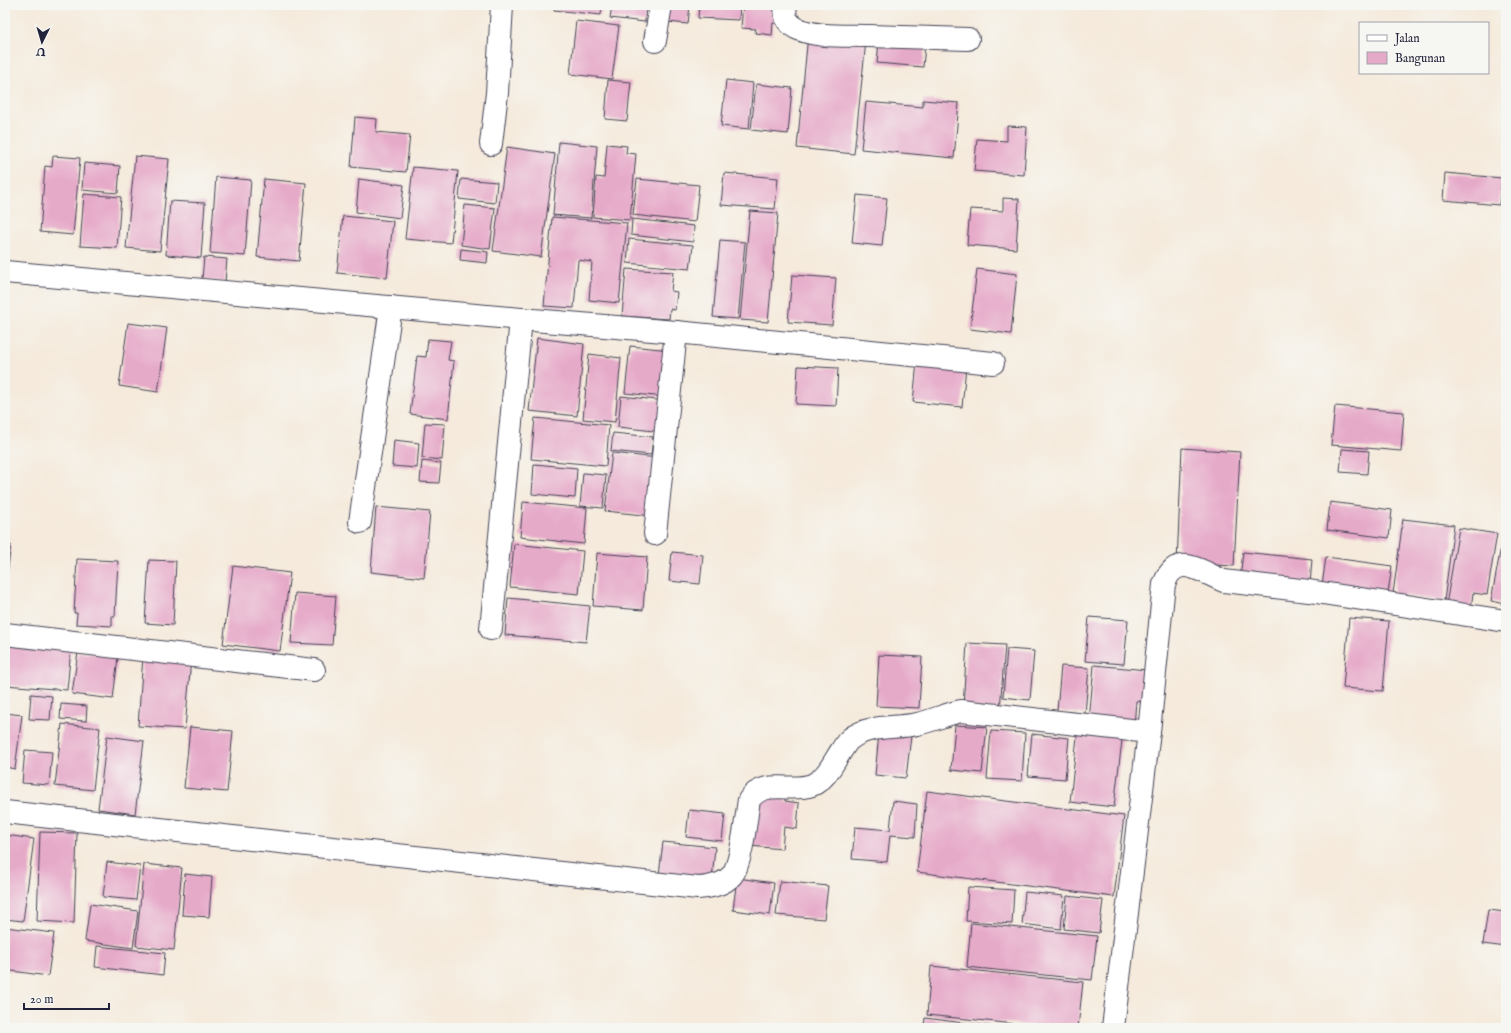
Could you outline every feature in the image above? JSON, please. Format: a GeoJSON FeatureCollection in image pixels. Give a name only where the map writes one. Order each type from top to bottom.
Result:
{"type":"FeatureCollection","features":[{"type":"Feature","properties":{"kind":"street"},"geometry":{"type":"LineString","coordinates":[[491,144],[497,93],[502,5]]}},
{"type":"Feature","properties":{"kind":"street"},"geometry":{"type":"LineString","coordinates":[[655,41],[661,5]]}},
{"type":"Feature","properties":{"kind":"street"},"geometry":{"type":"LineString","coordinates":[[786,5],[784,15],[795,27],[804,31],[833,35],[968,39]]}},
{"type":"Feature","properties":{"kind":"street"},"geometry":{"type":"LineString","coordinates":[[5,272],[676,332],[993,363]]}},
{"type":"Feature","properties":{"kind":"street"},"geometry":{"type":"LineString","coordinates":[[360,522],[391,307]]}},
{"type":"Feature","properties":{"kind":"street"},"geometry":{"type":"LineString","coordinates":[[491,629],[521,319]]}},
{"type":"Feature","properties":{"kind":"street"},"geometry":{"type":"LineString","coordinates":[[655,534],[676,332]]}},
{"type":"Feature","properties":{"kind":"street"},"geometry":{"type":"LineString","coordinates":[[1113,1028],[1164,584],[1169,573],[1174,568],[1183,565],[1202,570],[1212,577],[1224,581],[1309,591],[1506,621]]}},
{"type":"Feature","properties":{"kind":"street"},"geometry":{"type":"LineString","coordinates":[[5,634],[314,670]]}},
{"type":"Feature","properties":{"kind":"street"},"geometry":{"type":"LineString","coordinates":[[5,812],[698,888],[714,886],[725,881],[732,875],[738,866],[750,800],[753,795],[759,790],[768,787],[800,788],[812,785],[821,780],[831,768],[848,740],[857,733],[867,729],[918,724],[961,711],[1148,732]]}},
{"type":"Feature","properties":{"kind":"building"},"geometry":{"type":"Polygon","coordinates":[[[555,5],[602,5],[601,15],[554,10],[555,5]]]}},
{"type":"Feature","properties":{"kind":"building"},"geometry":{"type":"Polygon","coordinates":[[[612,5],[646,5],[645,22],[610,18],[612,5]]]}},
{"type":"Feature","properties":{"kind":"building"},"geometry":{"type":"Polygon","coordinates":[[[659,5],[690,5],[688,24],[657,21],[659,5]]]}},
{"type":"Feature","properties":{"kind":"building"},"geometry":{"type":"Polygon","coordinates":[[[699,5],[740,5],[739,20],[698,18],[699,5]]]}},
{"type":"Feature","properties":{"kind":"building"},"geometry":{"type":"Polygon","coordinates":[[[743,5],[784,5],[782,23],[773,23],[772,35],[755,33],[756,29],[741,28],[743,5]]]}},
{"type":"Feature","properties":{"kind":"building"},"geometry":{"type":"Polygon","coordinates":[[[576,21],[619,26],[612,79],[570,74],[576,21]]]}},
{"type":"Feature","properties":{"kind":"building"},"geometry":{"type":"Polygon","coordinates":[[[808,35],[866,41],[854,154],[797,148],[808,35]]]}},
{"type":"Feature","properties":{"kind":"building"},"geometry":{"type":"Polygon","coordinates":[[[879,41],[925,45],[923,67],[877,63],[879,41]]]}},
{"type":"Feature","properties":{"kind":"building"},"geometry":{"type":"Polygon","coordinates":[[[608,80],[631,82],[627,121],[605,119],[608,80]]]}},
{"type":"Feature","properties":{"kind":"building"},"geometry":{"type":"Polygon","coordinates":[[[726,80],[753,83],[749,129],[721,126],[726,80]]]}},
{"type":"Feature","properties":{"kind":"building"},"geometry":{"type":"Polygon","coordinates":[[[756,84],[792,88],[788,134],[751,130],[756,84]]]}},
{"type":"Feature","properties":{"kind":"building"},"geometry":{"type":"Polygon","coordinates":[[[923,100],[959,103],[954,158],[861,149],[866,102],[923,107],[923,100]]]}},
{"type":"Feature","properties":{"kind":"building"},"geometry":{"type":"Polygon","coordinates":[[[355,117],[377,119],[376,132],[410,135],[406,172],[351,167],[355,117]]]}},
{"type":"Feature","properties":{"kind":"building"},"geometry":{"type":"Polygon","coordinates":[[[1007,126],[1027,127],[1024,175],[974,171],[977,139],[1007,141],[1007,126]]]}},
{"type":"Feature","properties":{"kind":"building"},"geometry":{"type":"Polygon","coordinates":[[[559,142],[597,146],[591,218],[553,215],[559,142]]]}},
{"type":"Feature","properties":{"kind":"building"},"geometry":{"type":"Polygon","coordinates":[[[607,144],[627,146],[626,153],[636,154],[630,220],[593,217],[596,177],[604,178],[607,144]]]}},
{"type":"Feature","properties":{"kind":"building"},"geometry":{"type":"Polygon","coordinates":[[[507,147],[555,154],[541,257],[493,251],[507,147]]]}},
{"type":"Feature","properties":{"kind":"building"},"geometry":{"type":"Polygon","coordinates":[[[53,156],[80,158],[73,235],[40,232],[45,166],[52,167],[53,156]]]}},
{"type":"Feature","properties":{"kind":"building"},"geometry":{"type":"Polygon","coordinates":[[[135,156],[169,159],[160,251],[126,248],[135,156]]]}},
{"type":"Feature","properties":{"kind":"building"},"geometry":{"type":"Polygon","coordinates":[[[84,163],[120,166],[118,193],[82,190],[84,163]]]}},
{"type":"Feature","properties":{"kind":"building"},"geometry":{"type":"Polygon","coordinates":[[[413,167],[458,171],[451,243],[405,239],[413,167]]]}},
{"type":"Feature","properties":{"kind":"building"},"geometry":{"type":"Polygon","coordinates":[[[724,173],[778,178],[775,209],[721,205],[724,173]]]}},
{"type":"Feature","properties":{"kind":"building"},"geometry":{"type":"Polygon","coordinates":[[[1445,173],[1502,178],[1499,205],[1443,200],[1445,173]]]}},
{"type":"Feature","properties":{"kind":"building"},"geometry":{"type":"Polygon","coordinates":[[[216,177],[251,180],[245,256],[210,253],[216,177]]]}},
{"type":"Feature","properties":{"kind":"building"},"geometry":{"type":"Polygon","coordinates":[[[264,179],[306,183],[299,261],[257,257],[264,179]]]}},
{"type":"Feature","properties":{"kind":"building"},"geometry":{"type":"Polygon","coordinates":[[[359,179],[404,185],[400,218],[356,212],[359,179]]]}},
{"type":"Feature","properties":{"kind":"building"},"geometry":{"type":"Polygon","coordinates":[[[461,179],[497,182],[495,203],[459,199],[461,179]]]}},
{"type":"Feature","properties":{"kind":"building"},"geometry":{"type":"Polygon","coordinates":[[[637,179],[699,185],[695,222],[633,215],[637,179]]]}},
{"type":"Feature","properties":{"kind":"building"},"geometry":{"type":"Polygon","coordinates":[[[84,194],[121,197],[117,248],[80,246],[84,194]]]}},
{"type":"Feature","properties":{"kind":"building"},"geometry":{"type":"Polygon","coordinates":[[[857,195],[887,198],[882,246],[852,243],[857,195]]]}},
{"type":"Feature","properties":{"kind":"building"},"geometry":{"type":"Polygon","coordinates":[[[1003,198],[1019,199],[1016,249],[967,245],[970,209],[1003,211],[1003,198]]]}},
{"type":"Feature","properties":{"kind":"building"},"geometry":{"type":"Polygon","coordinates":[[[170,201],[205,203],[201,258],[166,255],[170,201]]]}},
{"type":"Feature","properties":{"kind":"building"},"geometry":{"type":"Polygon","coordinates":[[[465,205],[495,208],[490,249],[461,245],[465,205]]]}},
{"type":"Feature","properties":{"kind":"building"},"geometry":{"type":"Polygon","coordinates":[[[750,211],[778,213],[768,322],[740,320],[750,211]]]}},
{"type":"Feature","properties":{"kind":"building"},"geometry":{"type":"Polygon","coordinates":[[[343,216],[393,221],[387,278],[337,273],[343,216]]]}},
{"type":"Feature","properties":{"kind":"building"},"geometry":{"type":"Polygon","coordinates":[[[552,217],[627,223],[619,303],[589,300],[592,262],[578,260],[574,308],[544,306],[552,217]]]}},
{"type":"Feature","properties":{"kind":"building"},"geometry":{"type":"Polygon","coordinates":[[[632,219],[694,226],[693,242],[631,235],[632,219]]]}},
{"type":"Feature","properties":{"kind":"building"},"geometry":{"type":"Polygon","coordinates":[[[629,239],[693,245],[690,269],[627,263],[629,239]]]}},
{"type":"Feature","properties":{"kind":"building"},"geometry":{"type":"Polygon","coordinates":[[[720,240],[745,242],[738,319],[713,317],[720,240]]]}},
{"type":"Feature","properties":{"kind":"building"},"geometry":{"type":"Polygon","coordinates":[[[461,249],[488,252],[487,263],[460,260],[461,249]]]}},
{"type":"Feature","properties":{"kind":"building"},"geometry":{"type":"Polygon","coordinates":[[[204,257],[227,259],[225,282],[202,279],[204,257]]]}},
{"type":"Feature","properties":{"kind":"building"},"geometry":{"type":"Polygon","coordinates":[[[626,269],[673,272],[671,291],[677,292],[675,310],[670,309],[669,319],[622,316],[626,269]]]}},
{"type":"Feature","properties":{"kind":"building"},"geometry":{"type":"Polygon","coordinates":[[[977,269],[1017,274],[1011,334],[970,329],[977,269]]]}},
{"type":"Feature","properties":{"kind":"building"},"geometry":{"type":"Polygon","coordinates":[[[792,275],[836,278],[832,325],[788,322],[792,275]]]}},
{"type":"Feature","properties":{"kind":"building"},"geometry":{"type":"Polygon","coordinates":[[[128,323],[167,328],[158,392],[119,386],[128,323]]]}},
{"type":"Feature","properties":{"kind":"building"},"geometry":{"type":"Polygon","coordinates":[[[537,338],[584,344],[577,416],[529,411],[537,338]]]}},
{"type":"Feature","properties":{"kind":"building"},"geometry":{"type":"Polygon","coordinates":[[[428,339],[451,341],[448,360],[454,361],[448,419],[410,414],[417,356],[426,357],[428,339]]]}},
{"type":"Feature","properties":{"kind":"building"},"geometry":{"type":"Polygon","coordinates":[[[630,346],[670,350],[665,397],[625,393],[630,346]]]}},
{"type":"Feature","properties":{"kind":"building"},"geometry":{"type":"Polygon","coordinates":[[[589,354],[621,358],[615,422],[583,419],[589,354]]]}},
{"type":"Feature","properties":{"kind":"building"},"geometry":{"type":"Polygon","coordinates":[[[917,362],[966,367],[962,407],[913,402],[917,362]]]}},
{"type":"Feature","properties":{"kind":"building"},"geometry":{"type":"Polygon","coordinates":[[[798,366],[838,368],[836,406],[796,404],[798,366]]]}},
{"type":"Feature","properties":{"kind":"building"},"geometry":{"type":"Polygon","coordinates":[[[621,396],[666,401],[663,432],[618,427],[621,396]]]}},
{"type":"Feature","properties":{"kind":"building"},"geometry":{"type":"Polygon","coordinates":[[[1335,406],[1404,412],[1401,451],[1331,445],[1335,406]]]}},
{"type":"Feature","properties":{"kind":"building"},"geometry":{"type":"Polygon","coordinates":[[[535,418],[609,425],[606,466],[531,459],[535,418]]]}},
{"type":"Feature","properties":{"kind":"building"},"geometry":{"type":"Polygon","coordinates":[[[425,423],[445,424],[442,460],[422,458],[425,423]]]}},
{"type":"Feature","properties":{"kind":"building"},"geometry":{"type":"Polygon","coordinates":[[[613,433],[653,437],[651,455],[611,451],[613,433]]]}},
{"type":"Feature","properties":{"kind":"building"},"geometry":{"type":"Polygon","coordinates":[[[394,440],[419,443],[417,468],[392,466],[394,440]]]}},
{"type":"Feature","properties":{"kind":"building"},"geometry":{"type":"Polygon","coordinates":[[[1182,448],[1240,452],[1234,566],[1177,563],[1182,448]]]}},
{"type":"Feature","properties":{"kind":"building"},"geometry":{"type":"Polygon","coordinates":[[[1342,449],[1369,451],[1367,474],[1340,472],[1342,449]]]}},
{"type":"Feature","properties":{"kind":"building"},"geometry":{"type":"Polygon","coordinates":[[[612,453],[658,458],[652,516],[605,511],[612,453]]]}},
{"type":"Feature","properties":{"kind":"building"},"geometry":{"type":"Polygon","coordinates":[[[422,461],[441,463],[439,483],[420,482],[422,461]]]}},
{"type":"Feature","properties":{"kind":"building"},"geometry":{"type":"Polygon","coordinates":[[[534,464],[577,468],[575,498],[532,494],[534,464]]]}},
{"type":"Feature","properties":{"kind":"building"},"geometry":{"type":"Polygon","coordinates":[[[583,473],[606,475],[603,508],[580,506],[583,473]]]}},
{"type":"Feature","properties":{"kind":"building"},"geometry":{"type":"Polygon","coordinates":[[[523,502],[587,508],[584,544],[520,537],[523,502]]]}},
{"type":"Feature","properties":{"kind":"building"},"geometry":{"type":"Polygon","coordinates":[[[1330,502],[1392,510],[1389,538],[1327,530],[1330,502]]]}},
{"type":"Feature","properties":{"kind":"building"},"geometry":{"type":"Polygon","coordinates":[[[376,507],[430,512],[424,578],[371,572],[376,507]]]}},
{"type":"Feature","properties":{"kind":"building"},"geometry":{"type":"Polygon","coordinates":[[[1403,519],[1454,525],[1444,601],[1393,594],[1403,519]]]}},
{"type":"Feature","properties":{"kind":"building"},"geometry":{"type":"Polygon","coordinates":[[[1459,528],[1497,534],[1487,595],[1473,593],[1471,609],[1446,605],[1459,528]]]}},
{"type":"Feature","properties":{"kind":"building"},"geometry":{"type":"Polygon","coordinates":[[[1503,536],[1506,537],[1506,604],[1491,601],[1503,536]]]}},
{"type":"Feature","properties":{"kind":"building"},"geometry":{"type":"Polygon","coordinates":[[[5,544],[11,545],[6,582],[5,582],[5,544]]]}},
{"type":"Feature","properties":{"kind":"building"},"geometry":{"type":"Polygon","coordinates":[[[514,544],[583,551],[579,594],[510,587],[514,544]]]}},
{"type":"Feature","properties":{"kind":"building"},"geometry":{"type":"Polygon","coordinates":[[[672,552],[703,555],[700,584],[669,581],[672,552]]]}},
{"type":"Feature","properties":{"kind":"building"},"geometry":{"type":"Polygon","coordinates":[[[1243,552],[1312,559],[1310,585],[1240,578],[1243,552]]]}},
{"type":"Feature","properties":{"kind":"building"},"geometry":{"type":"Polygon","coordinates":[[[597,553],[647,557],[643,610],[593,606],[597,553]]]}},
{"type":"Feature","properties":{"kind":"building"},"geometry":{"type":"Polygon","coordinates":[[[1326,557],[1392,566],[1388,593],[1322,585],[1326,557]]]}},
{"type":"Feature","properties":{"kind":"building"},"geometry":{"type":"Polygon","coordinates":[[[77,559],[118,561],[115,616],[112,616],[112,626],[76,624],[77,613],[74,613],[77,559]]]}},
{"type":"Feature","properties":{"kind":"building"},"geometry":{"type":"Polygon","coordinates":[[[149,560],[176,561],[173,625],[145,623],[149,560]]]}},
{"type":"Feature","properties":{"kind":"building"},"geometry":{"type":"Polygon","coordinates":[[[233,566],[290,573],[280,651],[223,644],[233,566]]]}},
{"type":"Feature","properties":{"kind":"building"},"geometry":{"type":"Polygon","coordinates":[[[295,593],[336,596],[332,645],[291,643],[295,593]]]}},
{"type":"Feature","properties":{"kind":"building"},"geometry":{"type":"Polygon","coordinates":[[[508,598],[590,606],[586,642],[505,635],[508,598]]]}},
{"type":"Feature","properties":{"kind":"building"},"geometry":{"type":"Polygon","coordinates":[[[1089,617],[1128,620],[1124,664],[1085,661],[1089,617]]]}},
{"type":"Feature","properties":{"kind":"building"},"geometry":{"type":"Polygon","coordinates":[[[1349,618],[1389,621],[1383,691],[1343,688],[1349,618]]]}},
{"type":"Feature","properties":{"kind":"building"},"geometry":{"type":"Polygon","coordinates":[[[5,643],[71,648],[67,690],[5,685],[5,643]]]}},
{"type":"Feature","properties":{"kind":"building"},"geometry":{"type":"Polygon","coordinates":[[[967,643],[1005,645],[1000,710],[963,707],[967,643]]]}},
{"type":"Feature","properties":{"kind":"building"},"geometry":{"type":"Polygon","coordinates":[[[1007,649],[1034,651],[1030,700],[1003,697],[1007,649]]]}},
{"type":"Feature","properties":{"kind":"building"},"geometry":{"type":"Polygon","coordinates":[[[78,652],[118,657],[113,699],[72,694],[78,652]]]}},
{"type":"Feature","properties":{"kind":"building"},"geometry":{"type":"Polygon","coordinates":[[[879,655],[922,657],[919,708],[876,706],[879,655]]]}},
{"type":"Feature","properties":{"kind":"building"},"geometry":{"type":"Polygon","coordinates":[[[143,656],[191,659],[185,729],[138,726],[143,656]]]}},
{"type":"Feature","properties":{"kind":"building"},"geometry":{"type":"Polygon","coordinates":[[[1094,665],[1147,670],[1144,702],[1136,701],[1134,726],[1089,722],[1094,665]]]}},
{"type":"Feature","properties":{"kind":"building"},"geometry":{"type":"Polygon","coordinates":[[[1061,666],[1089,668],[1085,714],[1057,711],[1061,666]]]}},
{"type":"Feature","properties":{"kind":"building"},"geometry":{"type":"Polygon","coordinates":[[[31,694],[52,696],[50,720],[29,719],[31,694]]]}},
{"type":"Feature","properties":{"kind":"building"},"geometry":{"type":"Polygon","coordinates":[[[61,704],[87,706],[86,721],[60,719],[61,704]]]}},
{"type":"Feature","properties":{"kind":"building"},"geometry":{"type":"Polygon","coordinates":[[[5,713],[22,715],[15,769],[5,767],[5,713]]]}},
{"type":"Feature","properties":{"kind":"building"},"geometry":{"type":"Polygon","coordinates":[[[62,724],[100,728],[93,790],[55,786],[62,724]]]}},
{"type":"Feature","properties":{"kind":"building"},"geometry":{"type":"Polygon","coordinates":[[[955,725],[987,727],[982,773],[951,770],[955,725]]]}},
{"type":"Feature","properties":{"kind":"building"},"geometry":{"type":"Polygon","coordinates":[[[190,727],[233,731],[227,792],[184,788],[190,727]]]}},
{"type":"Feature","properties":{"kind":"building"},"geometry":{"type":"Polygon","coordinates":[[[1078,727],[1123,732],[1114,807],[1070,802],[1078,727]]]}},
{"type":"Feature","properties":{"kind":"building"},"geometry":{"type":"Polygon","coordinates":[[[991,731],[1025,733],[1022,781],[987,779],[991,731]]]}},
{"type":"Feature","properties":{"kind":"building"},"geometry":{"type":"Polygon","coordinates":[[[879,733],[911,736],[906,778],[875,775],[879,733]]]}},
{"type":"Feature","properties":{"kind":"building"},"geometry":{"type":"Polygon","coordinates":[[[1032,734],[1069,738],[1065,779],[1028,776],[1032,734]]]}},
{"type":"Feature","properties":{"kind":"building"},"geometry":{"type":"Polygon","coordinates":[[[107,736],[144,741],[135,814],[98,809],[107,736]]]}},
{"type":"Feature","properties":{"kind":"building"},"geometry":{"type":"Polygon","coordinates":[[[25,750],[52,752],[49,785],[22,783],[25,750]]]}},
{"type":"Feature","properties":{"kind":"building"},"geometry":{"type":"Polygon","coordinates":[[[927,791],[1124,816],[1114,897],[917,872],[927,791]]]}},
{"type":"Feature","properties":{"kind":"building"},"geometry":{"type":"Polygon","coordinates":[[[786,793],[785,801],[799,803],[797,829],[784,827],[782,849],[750,846],[755,798],[786,793]]]}},
{"type":"Feature","properties":{"kind":"building"},"geometry":{"type":"Polygon","coordinates":[[[893,801],[917,804],[915,837],[890,835],[887,862],[852,859],[855,827],[890,830],[893,801]]]}},
{"type":"Feature","properties":{"kind":"building"},"geometry":{"type":"Polygon","coordinates":[[[689,810],[725,814],[722,841],[686,837],[689,810]]]}},
{"type":"Feature","properties":{"kind":"building"},"geometry":{"type":"Polygon","coordinates":[[[40,832],[77,833],[74,923],[37,921],[40,832]]]}},
{"type":"Feature","properties":{"kind":"building"},"geometry":{"type":"Polygon","coordinates":[[[5,835],[34,839],[23,921],[5,919],[5,835]]]}},
{"type":"Feature","properties":{"kind":"building"},"geometry":{"type":"Polygon","coordinates":[[[663,842],[715,847],[712,880],[659,875],[663,842]]]}},
{"type":"Feature","properties":{"kind":"building"},"geometry":{"type":"Polygon","coordinates":[[[107,862],[140,866],[136,900],[103,897],[107,862]]]}},
{"type":"Feature","properties":{"kind":"building"},"geometry":{"type":"Polygon","coordinates":[[[144,864],[182,868],[174,950],[136,946],[144,864]]]}},
{"type":"Feature","properties":{"kind":"building"},"geometry":{"type":"Polygon","coordinates":[[[185,874],[212,877],[209,917],[182,915],[185,874]]]}},
{"type":"Feature","properties":{"kind":"building"},"geometry":{"type":"Polygon","coordinates":[[[737,878],[774,883],[770,915],[733,910],[737,878]]]}},
{"type":"Feature","properties":{"kind":"building"},"geometry":{"type":"Polygon","coordinates":[[[780,881],[828,886],[824,919],[776,915],[780,881]]]}},
{"type":"Feature","properties":{"kind":"building"},"geometry":{"type":"Polygon","coordinates":[[[968,887],[1014,890],[1012,924],[966,921],[968,887]]]}},
{"type":"Feature","properties":{"kind":"building"},"geometry":{"type":"Polygon","coordinates":[[[1025,892],[1064,896],[1061,929],[1022,924],[1025,892]]]}},
{"type":"Feature","properties":{"kind":"building"},"geometry":{"type":"Polygon","coordinates":[[[1067,896],[1103,900],[1099,933],[1064,929],[1067,896]]]}},
{"type":"Feature","properties":{"kind":"building"},"geometry":{"type":"Polygon","coordinates":[[[90,904],[138,911],[133,948],[85,941],[90,904]]]}},
{"type":"Feature","properties":{"kind":"building"},"geometry":{"type":"Polygon","coordinates":[[[1488,910],[1506,912],[1506,947],[1483,944],[1488,910]]]}},
{"type":"Feature","properties":{"kind":"building"},"geometry":{"type":"Polygon","coordinates":[[[971,923],[1097,936],[1092,980],[967,967],[971,923]]]}},
{"type":"Feature","properties":{"kind":"building"},"geometry":{"type":"Polygon","coordinates":[[[5,927],[54,933],[48,976],[5,970],[5,927]]]}},
{"type":"Feature","properties":{"kind":"building"},"geometry":{"type":"Polygon","coordinates":[[[97,946],[165,953],[163,975],[95,967],[97,946]]]}},
{"type":"Feature","properties":{"kind":"building"},"geometry":{"type":"Polygon","coordinates":[[[931,966],[1083,982],[1078,1028],[1055,1028],[927,1015],[931,966]]]}},
{"type":"Feature","properties":{"kind":"building"},"geometry":{"type":"Polygon","coordinates":[[[925,1018],[996,1027],[996,1028],[924,1028],[925,1018]]]}}]}
